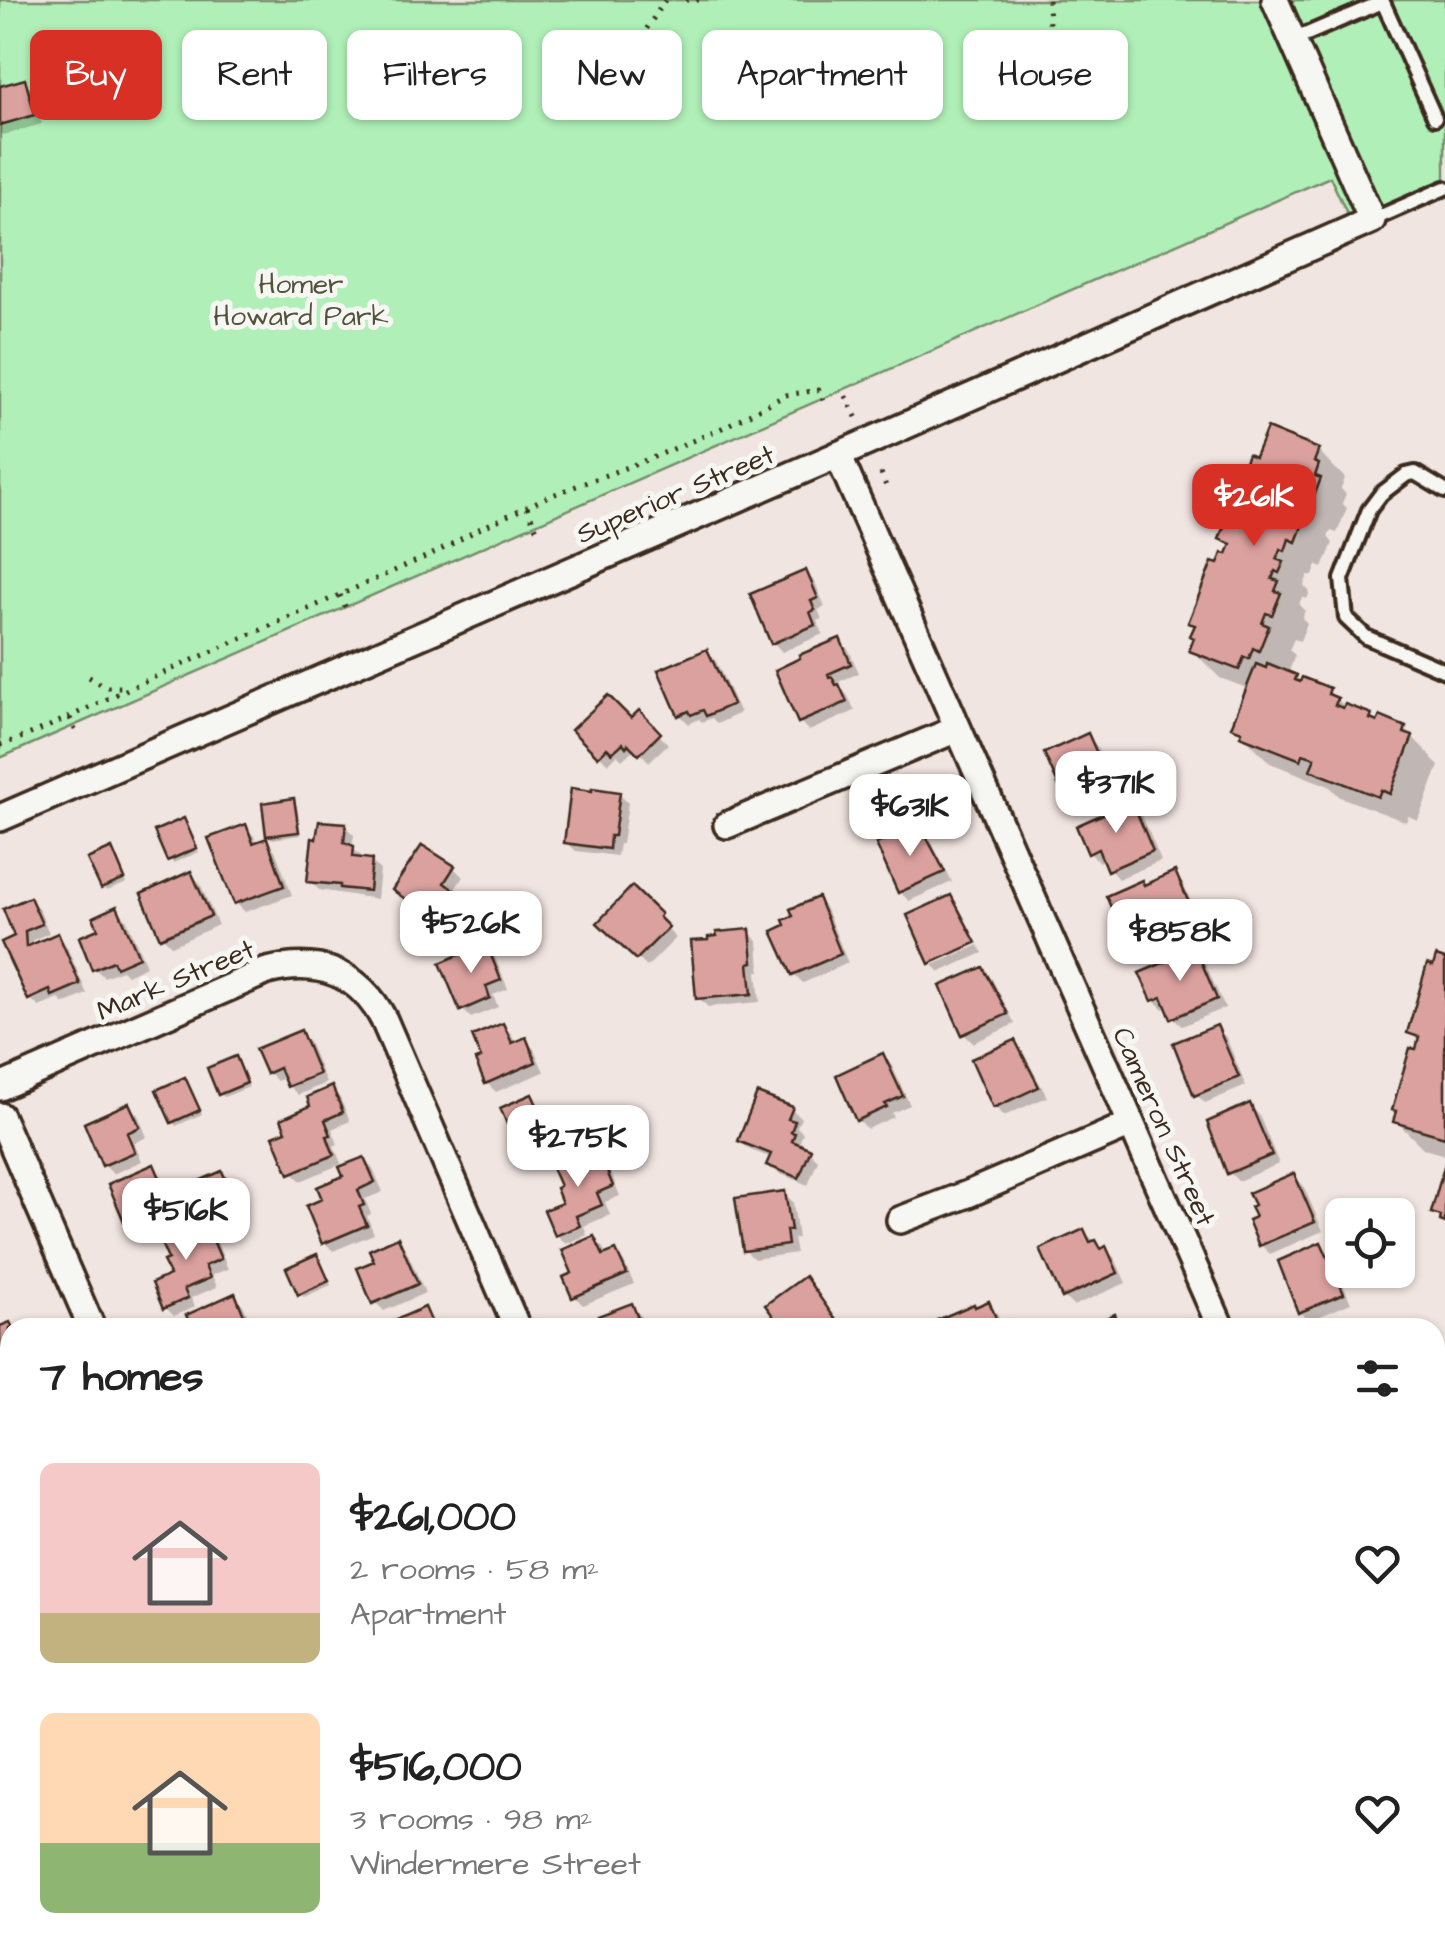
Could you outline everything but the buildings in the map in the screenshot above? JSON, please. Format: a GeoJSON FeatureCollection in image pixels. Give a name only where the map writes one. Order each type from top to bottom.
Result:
{"type":"FeatureCollection","features":[{"type":"Feature","properties":{"kind":"street"},"geometry":{"type":"LineString","coordinates":[[1275,0],[1372,220]]}},
{"type":"Feature","properties":{"kind":"street","name":"Superior Street"},"geometry":{"type":"LineString","coordinates":[[0,818],[1372,220]]}},
{"type":"Feature","properties":{"kind":"street","name":"Cameron Street"},"geometry":{"type":"LineString","coordinates":[[838,454],[1218,1318]]}},
{"type":"Feature","properties":{"kind":"street"},"geometry":{"type":"LineString","coordinates":[[727,824],[957,729]]}},
{"type":"Feature","properties":{"kind":"street","name":"Mark Street"},"geometry":{"type":"LineString","coordinates":[[0,1087],[267,971],[310,965],[337,972],[374,1000],[513,1318]]}},
{"type":"Feature","properties":{"kind":"street"},"geometry":{"type":"LineString","coordinates":[[0,1116],[88,1318]]}},
{"type":"Feature","properties":{"kind":"street"},"geometry":{"type":"LineString","coordinates":[[900,1220],[1131,1124]]}},
{"type":"Feature","properties":{"kind":"lane"},"geometry":{"type":"LineString","coordinates":[[1293,40],[1382,1],[1435,118]]}},
{"type":"Feature","properties":{"kind":"lane"},"geometry":{"type":"LineString","coordinates":[[1372,220],[1445,188]]}},
{"type":"Feature","properties":{"kind":"lane"},"geometry":{"type":"LineString","coordinates":[[1445,491],[1415,474],[1406,475],[1381,494],[1369,510],[1342,580],[1346,618],[1366,637],[1445,672]]}},
{"type":"Feature","properties":{"kind":"path"},"geometry":{"type":"LineString","coordinates":[[664,0],[644,33],[639,61],[668,122]]}},
{"type":"Feature","properties":{"kind":"path"},"geometry":{"type":"LineString","coordinates":[[686,0],[703,0]]}},
{"type":"Feature","properties":{"kind":"path"},"geometry":{"type":"LineString","coordinates":[[1048,0],[1049,30]]}},
{"type":"Feature","properties":{"kind":"path"},"geometry":{"type":"LineString","coordinates":[[0,744],[32,735],[131,687],[438,552],[547,497],[702,436],[786,395],[819,390],[826,404]]}},
{"type":"Feature","properties":{"kind":"path"},"geometry":{"type":"LineString","coordinates":[[846,396],[861,426]]}},
{"type":"Feature","properties":{"kind":"path"},"geometry":{"type":"LineString","coordinates":[[881,473],[888,489]]}},
{"type":"Feature","properties":{"kind":"path"},"geometry":{"type":"LineString","coordinates":[[526,507],[537,530]]}},
{"type":"Feature","properties":{"kind":"path"},"geometry":{"type":"LineString","coordinates":[[340,595],[348,613]]}},
{"type":"Feature","properties":{"kind":"path"},"geometry":{"type":"LineString","coordinates":[[90,677],[106,688],[131,687]]}},
{"type":"Feature","properties":{"kind":"path"},"geometry":{"type":"LineString","coordinates":[[70,718],[76,732]]}},
{"type":"Feature","properties":{"kind":"green space","name":"Homer Howard Park"},"geometry":{"type":"Polygon","coordinates":[[[0,0],[1445,0],[1445,184],[1352,224],[1330,177],[0,758],[0,0]]]}}]}
